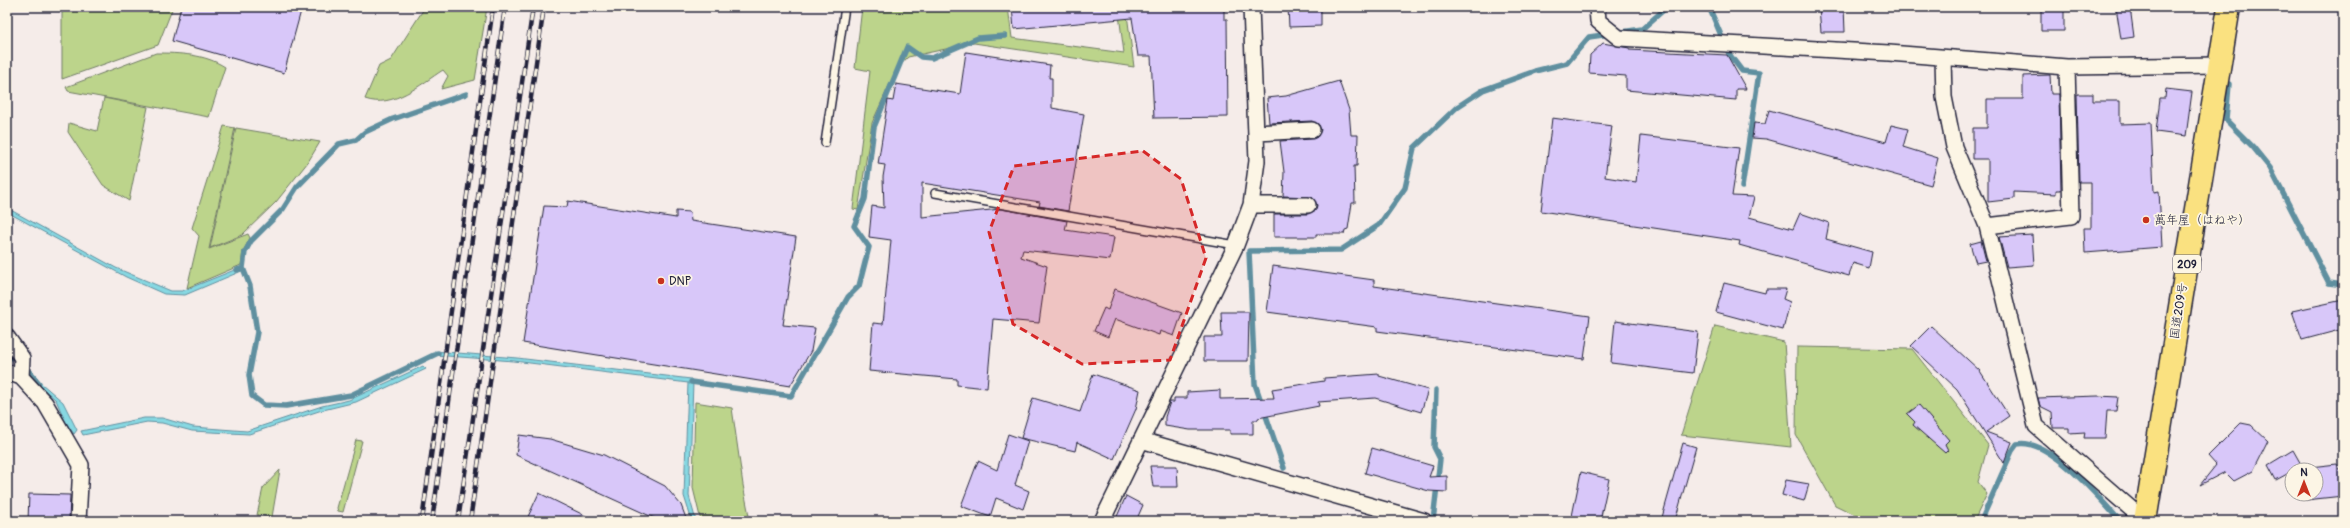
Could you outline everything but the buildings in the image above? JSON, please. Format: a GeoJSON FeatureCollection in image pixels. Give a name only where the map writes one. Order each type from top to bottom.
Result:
{"type":"FeatureCollection","features":[{"type":"Feature","properties":{"kind":"highway","name":"国道209号"},"geometry":{"type":"LineString","coordinates":[[2145,521],[2229,7]]}},
{"type":"Feature","properties":{"kind":"street"},"geometry":{"type":"LineString","coordinates":[[1102,521],[1236,245],[1251,204],[1257,161],[1251,7]]}},
{"type":"Feature","properties":{"kind":"street"},"geometry":{"type":"LineString","coordinates":[[1597,7],[1598,21],[1619,38],[2067,67],[2220,65]]}},
{"type":"Feature","properties":{"kind":"street"},"geometry":{"type":"LineString","coordinates":[[1943,58],[1944,97],[1954,147],[1987,226],[2036,426],[2145,521]]}},
{"type":"Feature","properties":{"kind":"street"},"geometry":{"type":"LineString","coordinates":[[1987,226],[2071,216],[2067,67]]}},
{"type":"Feature","properties":{"kind":"street"},"geometry":{"type":"LineString","coordinates":[[1256,133],[1312,130]]}},
{"type":"Feature","properties":{"kind":"street"},"geometry":{"type":"LineString","coordinates":[[1251,204],[1308,205]]}},
{"type":"Feature","properties":{"kind":"street"},"geometry":{"type":"LineString","coordinates":[[7,337],[22,358],[14,374],[45,403],[80,465],[78,521]]}},
{"type":"Feature","properties":{"kind":"street"},"geometry":{"type":"LineString","coordinates":[[1141,440],[1424,521]]}},
{"type":"Feature","properties":{"kind":"lane"},"geometry":{"type":"LineString","coordinates":[[825,143],[845,7]]}},
{"type":"Feature","properties":{"kind":"lane"},"geometry":{"type":"LineString","coordinates":[[935,193],[1236,245]]}},
{"type":"Feature","properties":{"kind":"highlighted area"},"geometry":{"type":"Polygon","coordinates":[[[1143,151],[1181,179],[1206,258],[1170,360],[1082,364],[1013,324],[989,232],[1014,166],[1143,151]]]}},
{"type":"Feature","properties":{"kind":"green space"},"geometry":{"type":"Polygon","coordinates":[[[62,7],[173,7],[158,45],[62,79],[62,7]]]}},
{"type":"Feature","properties":{"kind":"green space"},"geometry":{"type":"Polygon","coordinates":[[[425,7],[487,7],[475,80],[441,89],[448,76],[443,70],[406,94],[396,98],[386,101],[365,99],[379,66],[391,60],[425,7]]]}},
{"type":"Feature","properties":{"kind":"green space"},"geometry":{"type":"Polygon","coordinates":[[[862,7],[1008,7],[1012,38],[1124,53],[1118,7],[1126,7],[1134,67],[974,43],[908,57],[896,70],[872,123],[858,210],[853,209],[870,71],[855,68],[862,7]]]}},
{"type":"Feature","properties":{"kind":"green space"},"geometry":{"type":"Polygon","coordinates":[[[156,53],[192,55],[209,59],[225,67],[209,117],[68,91],[66,87],[156,53]]]}},
{"type":"Feature","properties":{"kind":"green space"},"geometry":{"type":"Polygon","coordinates":[[[104,98],[148,107],[129,201],[103,185],[68,132],[69,123],[97,131],[104,98]]]}},
{"type":"Feature","properties":{"kind":"green space"},"geometry":{"type":"Polygon","coordinates":[[[224,126],[235,128],[209,249],[248,234],[250,238],[243,251],[241,265],[187,288],[199,236],[192,228],[224,126]]]}},
{"type":"Feature","properties":{"kind":"green space"},"geometry":{"type":"Polygon","coordinates":[[[236,128],[320,142],[308,162],[276,202],[242,235],[210,248],[236,128]]]}},
{"type":"Feature","properties":{"kind":"green space"},"geometry":{"type":"Polygon","coordinates":[[[1715,326],[1784,342],[1791,447],[1681,435],[1715,326]]]}},
{"type":"Feature","properties":{"kind":"green space"},"geometry":{"type":"Polygon","coordinates":[[[1797,347],[1912,349],[1988,445],[1978,482],[1987,494],[1974,521],[1868,521],[1835,505],[1796,435],[1797,347]]]}},
{"type":"Feature","properties":{"kind":"green space"},"geometry":{"type":"Polygon","coordinates":[[[695,402],[732,408],[743,485],[750,521],[701,521],[693,488],[695,402]]]}},
{"type":"Feature","properties":{"kind":"green space"},"geometry":{"type":"Polygon","coordinates":[[[356,440],[362,441],[343,512],[338,511],[337,508],[356,440]]]}},
{"type":"Feature","properties":{"kind":"green space"},"geometry":{"type":"Polygon","coordinates":[[[280,470],[272,517],[257,515],[263,488],[280,470]]]}},
{"type":"Feature","properties":{"kind":"water"},"geometry":{"type":"Polygon","coordinates":[[[7,208],[116,268],[171,291],[182,291],[242,267],[244,270],[185,295],[164,294],[126,277],[7,212],[7,208]]]}},
{"type":"Feature","properties":{"kind":"water"},"geometry":{"type":"Polygon","coordinates":[[[434,351],[517,358],[691,379],[693,383],[689,496],[696,521],[692,521],[684,496],[688,383],[514,361],[433,355],[434,351]]]}},
{"type":"Feature","properties":{"kind":"water"},"geometry":{"type":"Polygon","coordinates":[[[423,366],[426,369],[356,402],[319,411],[249,434],[192,431],[162,423],[147,422],[83,435],[81,431],[144,418],[162,418],[193,427],[247,431],[322,406],[349,400],[423,366]]]}},
{"type":"Feature","properties":{"kind":"water"},"geometry":{"type":"Polygon","coordinates":[[[35,378],[63,402],[77,430],[74,434],[66,423],[56,400],[33,380],[35,378]]]}},
{"type":"Feature","properties":{"kind":"waterway"},"geometry":{"type":"LineString","coordinates":[[1622,32],[1642,29],[1667,7]]}},
{"type":"Feature","properties":{"kind":"waterway"},"geometry":{"type":"LineString","coordinates":[[1709,7],[1729,54],[1742,71],[1759,73],[1742,187]]}},
{"type":"Feature","properties":{"kind":"waterway"},"geometry":{"type":"LineString","coordinates":[[1284,468],[1255,384],[1249,251],[1341,250],[1379,225],[1405,188],[1414,148],[1457,107],[1483,90],[1535,71],[1567,63],[1589,37],[1610,34]]}},
{"type":"Feature","properties":{"kind":"waterway"},"geometry":{"type":"LineString","coordinates":[[691,382],[791,396],[848,297],[859,286],[869,247],[854,226],[865,199],[874,127],[907,47],[921,57],[932,58],[978,38],[1005,36]]}},
{"type":"Feature","properties":{"kind":"waterway"},"geometry":{"type":"LineString","coordinates":[[2229,84],[2226,120],[2253,147],[2270,168],[2329,283],[2343,285]]}},
{"type":"Feature","properties":{"kind":"waterway"},"geometry":{"type":"LineString","coordinates":[[243,268],[245,252],[251,241],[283,209],[297,187],[339,144],[356,140],[365,132],[393,119],[466,94]]}},
{"type":"Feature","properties":{"kind":"waterway"},"geometry":{"type":"LineString","coordinates":[[237,270],[243,268],[250,286],[257,332],[249,375],[252,396],[264,405],[286,406],[351,395],[438,353]]}},
{"type":"Feature","properties":{"kind":"waterway"},"geometry":{"type":"LineString","coordinates":[[7,361],[14,354]]}},
{"type":"Feature","properties":{"kind":"waterway"},"geometry":{"type":"LineString","coordinates":[[25,367],[39,383]]}},
{"type":"Feature","properties":{"kind":"waterway"},"geometry":{"type":"LineString","coordinates":[[1433,521],[1440,459],[1434,447],[1436,390]]}},
{"type":"Feature","properties":{"kind":"waterway"},"geometry":{"type":"LineString","coordinates":[[1981,521],[2012,451],[2017,444],[2030,444],[2044,450],[2058,459],[2087,485],[2120,521]]}},
{"type":"Feature","properties":{"kind":"waterway"},"geometry":{"type":"LineString","coordinates":[[2342,521],[2343,513]]}},
{"type":"Feature","properties":{"kind":"railway"},"geometry":{"type":"LineString","coordinates":[[422,521],[493,7]]}},
{"type":"Feature","properties":{"kind":"railway"},"geometry":{"type":"LineString","coordinates":[[432,521],[505,7]]}},
{"type":"Feature","properties":{"kind":"railway"},"geometry":{"type":"LineString","coordinates":[[458,521],[533,7]]}},
{"type":"Feature","properties":{"kind":"railway"},"geometry":{"type":"LineString","coordinates":[[470,521],[544,7]]}},
{"type":"Feature","properties":{"kind":"place","name":"萬年屋（はねや）"},"geometry":{"type":"Point","coordinates":[2146,220]}},
{"type":"Feature","properties":{"kind":"place","name":"DNP"},"geometry":{"type":"Point","coordinates":[661,281]}}]}
